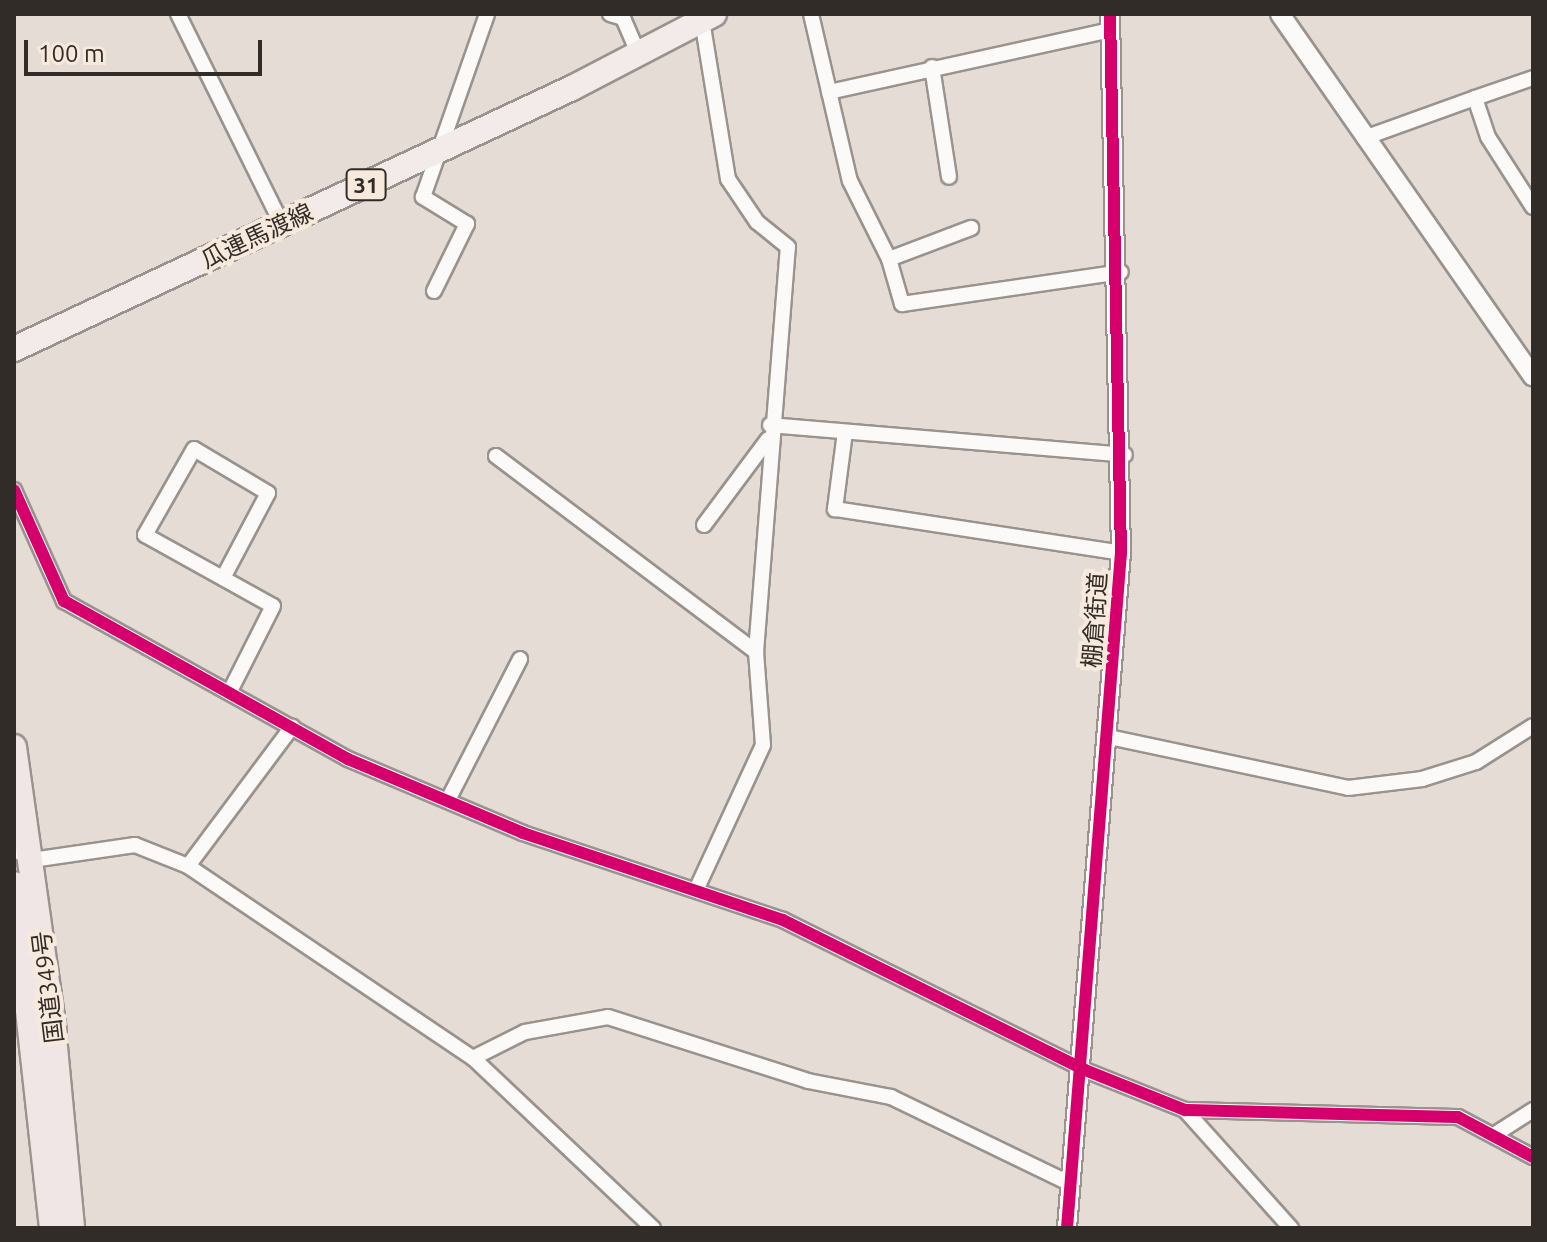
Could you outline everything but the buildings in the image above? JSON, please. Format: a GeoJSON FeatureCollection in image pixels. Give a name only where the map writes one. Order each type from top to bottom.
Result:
{"type":"FeatureCollection","features":[{"type":"Feature","properties":{"kind":"highway","name":"国道349号"},"geometry":{"type":"LineString","coordinates":[[14,747],[23,854],[72,1228]]}},
{"type":"Feature","properties":{"kind":"highway","name":"国道349号"},"geometry":{"type":"LineString","coordinates":[[14,884],[52,1228]]}},
{"type":"Feature","properties":{"kind":"main road","name":"瓜連馬渡線"},"geometry":{"type":"LineString","coordinates":[[14,349],[639,55],[708,17]]}},
{"type":"Feature","properties":{"kind":"street"},"geometry":{"type":"LineString","coordinates":[[178,14],[282,224]]}},
{"type":"Feature","properties":{"kind":"street"},"geometry":{"type":"LineString","coordinates":[[434,291],[467,224],[423,197],[487,14]]}},
{"type":"Feature","properties":{"kind":"street"},"geometry":{"type":"LineString","coordinates":[[610,14],[623,18],[639,55]]}},
{"type":"Feature","properties":{"kind":"street"},"geometry":{"type":"LineString","coordinates":[[811,14],[850,181],[889,259],[902,304],[1121,272]]}},
{"type":"Feature","properties":{"kind":"street"},"geometry":{"type":"LineString","coordinates":[[1280,14],[1533,377]]}},
{"type":"Feature","properties":{"kind":"street"},"geometry":{"type":"LineString","coordinates":[[697,888],[759,765],[756,652],[769,432],[788,247],[757,222],[728,179],[708,17]]}},
{"type":"Feature","properties":{"kind":"street"},"geometry":{"type":"LineString","coordinates":[[829,92],[1111,22]]}},
{"type":"Feature","properties":{"kind":"street","name":"棚倉街道"},"geometry":{"type":"LineString","coordinates":[[1067,1228],[1085,1070],[1125,455],[1111,22]]}},
{"type":"Feature","properties":{"kind":"street"},"geometry":{"type":"LineString","coordinates":[[932,67],[949,177]]}},
{"type":"Feature","properties":{"kind":"street"},"geometry":{"type":"LineString","coordinates":[[1364,138],[1533,78]]}},
{"type":"Feature","properties":{"kind":"street"},"geometry":{"type":"LineString","coordinates":[[1475,98],[1488,137],[1533,207]]}},
{"type":"Feature","properties":{"kind":"street"},"geometry":{"type":"LineString","coordinates":[[1517,184],[1533,177]]}},
{"type":"Feature","properties":{"kind":"street"},"geometry":{"type":"LineString","coordinates":[[889,259],[971,228]]}},
{"type":"Feature","properties":{"kind":"street"},"geometry":{"type":"LineString","coordinates":[[769,432],[845,432],[1125,455]]}},
{"type":"Feature","properties":{"kind":"street"},"geometry":{"type":"LineString","coordinates":[[704,525],[769,432]]}},
{"type":"Feature","properties":{"kind":"street"},"geometry":{"type":"LineString","coordinates":[[845,432],[835,509],[1121,553]]}},
{"type":"Feature","properties":{"kind":"street"},"geometry":{"type":"LineString","coordinates":[[223,578],[268,493],[194,449],[145,535],[273,606],[230,691]]}},
{"type":"Feature","properties":{"kind":"street"},"geometry":{"type":"LineString","coordinates":[[496,456],[756,652]]}},
{"type":"Feature","properties":{"kind":"street"},"geometry":{"type":"LineString","coordinates":[[14,490],[64,601],[292,727],[523,833],[697,888],[783,920],[1085,1070],[1185,1110],[1458,1117],[1497,1133],[1533,1157]]}},
{"type":"Feature","properties":{"kind":"street"},"geometry":{"type":"LineString","coordinates":[[449,798],[520,659]]}},
{"type":"Feature","properties":{"kind":"street"},"geometry":{"type":"LineString","coordinates":[[1109,737],[1348,788],[1476,762],[1533,726]]}},
{"type":"Feature","properties":{"kind":"street"},"geometry":{"type":"LineString","coordinates":[[188,866],[292,727]]}},
{"type":"Feature","properties":{"kind":"street"},"geometry":{"type":"LineString","coordinates":[[23,854],[135,845],[188,866],[473,1058],[653,1228]]}},
{"type":"Feature","properties":{"kind":"street"},"geometry":{"type":"LineString","coordinates":[[473,1058],[525,1032],[608,1017],[808,1081],[891,1097],[1071,1184]]}},
{"type":"Feature","properties":{"kind":"street"},"geometry":{"type":"LineString","coordinates":[[1185,1110],[1291,1228]]}},
{"type":"Feature","properties":{"kind":"street"},"geometry":{"type":"LineString","coordinates":[[1497,1133],[1533,1110]]}},
{"type":"Feature","properties":{"kind":"cycle path"},"geometry":{"type":"LineString","coordinates":[[1067,1228],[1121,553],[1110,14]]}},
{"type":"Feature","properties":{"kind":"cycle path"},"geometry":{"type":"LineString","coordinates":[[14,490],[64,601],[348,759],[523,833],[783,920],[1085,1070],[1185,1110],[1458,1117],[1533,1157]]}}]}
